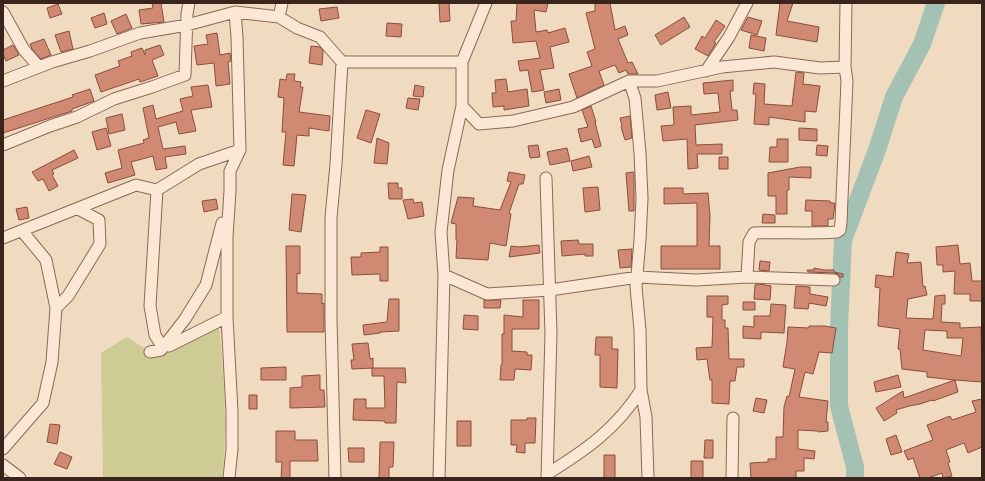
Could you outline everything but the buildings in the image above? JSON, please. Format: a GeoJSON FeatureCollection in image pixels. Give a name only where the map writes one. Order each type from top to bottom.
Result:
{"type":"FeatureCollection","features":[{"type":"Feature","properties":{"kind":"street"},"geometry":{"type":"LineString","coordinates":[[3,145],[77,117],[114,99],[185,75],[186,25],[189,3]]}},
{"type":"Feature","properties":{"kind":"street"},"geometry":{"type":"LineString","coordinates":[[279,17],[282,3]]}},
{"type":"Feature","properties":{"kind":"street"},"geometry":{"type":"LineString","coordinates":[[438,478],[444,275],[441,232],[448,170],[462,106],[462,62],[486,3]]}},
{"type":"Feature","properties":{"kind":"street"},"geometry":{"type":"LineString","coordinates":[[706,70],[729,37],[747,3]]}},
{"type":"Feature","properties":{"kind":"street"},"geometry":{"type":"LineString","coordinates":[[747,277],[749,242],[754,233],[818,233],[837,232],[840,230],[847,81],[846,3]]}},
{"type":"Feature","properties":{"kind":"street"},"geometry":{"type":"LineString","coordinates":[[3,12],[24,50],[39,67]]}},
{"type":"Feature","properties":{"kind":"street"},"geometry":{"type":"LineString","coordinates":[[150,352],[161,350],[185,319],[206,285],[220,232],[230,171],[240,150],[235,12]]}},
{"type":"Feature","properties":{"kind":"street"},"geometry":{"type":"LineString","coordinates":[[3,81],[52,62],[90,51],[140,32],[186,25],[235,12],[279,17],[297,28],[320,36],[342,62],[331,218],[331,328],[335,478]]}},
{"type":"Feature","properties":{"kind":"street"},"geometry":{"type":"LineString","coordinates":[[342,62],[462,62]]}},
{"type":"Feature","properties":{"kind":"street"},"geometry":{"type":"LineString","coordinates":[[462,106],[479,124],[513,121],[573,107],[629,81],[657,82],[722,67],[774,62],[820,68],[846,67]]}},
{"type":"Feature","properties":{"kind":"street"},"geometry":{"type":"LineString","coordinates":[[629,81],[635,98],[640,153],[642,198],[638,277],[636,287],[640,330],[641,390],[646,417],[648,478]]}},
{"type":"Feature","properties":{"kind":"street"},"geometry":{"type":"LineString","coordinates":[[3,238],[136,185],[157,190],[199,164],[240,150]]}},
{"type":"Feature","properties":{"kind":"street"},"geometry":{"type":"LineString","coordinates":[[229,478],[232,449],[232,412],[227,317],[227,237],[230,171]]}},
{"type":"Feature","properties":{"kind":"street"},"geometry":{"type":"LineString","coordinates":[[546,178],[551,334],[547,476]]}},
{"type":"Feature","properties":{"kind":"street"},"geometry":{"type":"LineString","coordinates":[[157,190],[150,306],[155,335],[160,343],[168,346],[227,317]]}},
{"type":"Feature","properties":{"kind":"street"},"geometry":{"type":"LineString","coordinates":[[56,308],[68,296],[100,244],[99,220],[78,209]]}},
{"type":"Feature","properties":{"kind":"street"},"geometry":{"type":"LineString","coordinates":[[3,449],[43,403],[52,362],[56,308],[46,260],[22,231]]}},
{"type":"Feature","properties":{"kind":"street"},"geometry":{"type":"LineString","coordinates":[[444,275],[487,294],[550,290],[638,277],[696,280],[747,277],[834,280]]}},
{"type":"Feature","properties":{"kind":"street"},"geometry":{"type":"LineString","coordinates":[[547,476],[582,452],[613,425],[631,406],[641,390]]}},
{"type":"Feature","properties":{"kind":"street"},"geometry":{"type":"LineString","coordinates":[[732,478],[733,418]]}},
{"type":"Feature","properties":{"kind":"street"},"geometry":{"type":"LineString","coordinates":[[3,465],[20,478]]}},
{"type":"Feature","properties":{"kind":"shaded area"},"geometry":{"type":"Polygon","coordinates":[[[219,327],[224,384],[225,421],[222,478],[103,478],[101,353],[127,337],[150,352],[219,327]]]}},
{"type":"Feature","properties":{"kind":"waterway"},"geometry":{"type":"LineString","coordinates":[[855,478],[855,467],[839,406],[839,328],[843,240],[877,150],[894,97],[922,44],[936,3]]}}]}
